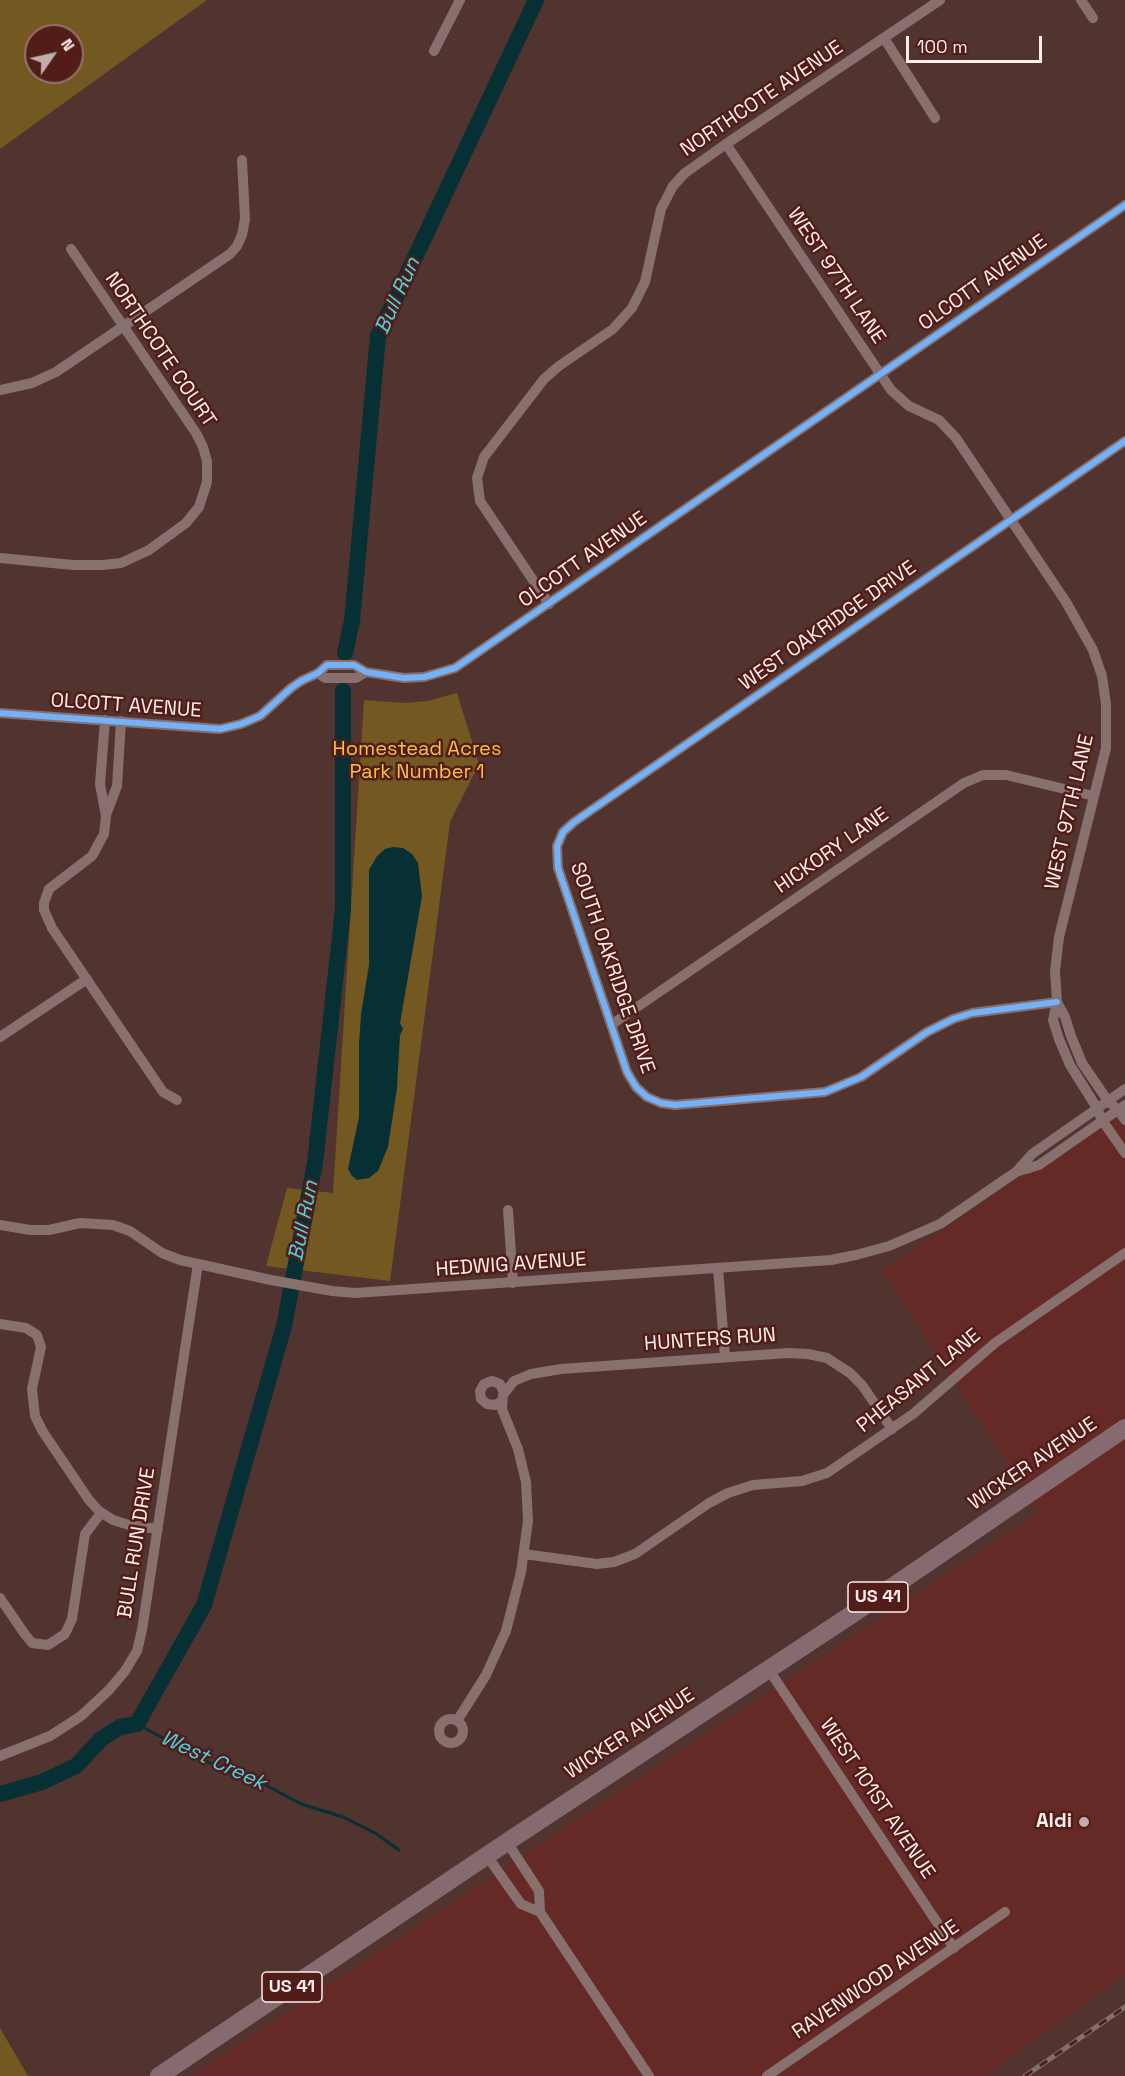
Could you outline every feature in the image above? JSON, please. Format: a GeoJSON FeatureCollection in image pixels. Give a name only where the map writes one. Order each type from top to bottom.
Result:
{"type":"FeatureCollection","features":[{"type":"Feature","properties":{"kind":"highway","name":"WICKER AVENUE"},"geometry":{"type":"LineString","coordinates":[[159,2076],[507,1842],[769,1670],[1125,1428]]}},
{"type":"Feature","properties":{"kind":"street"},"geometry":{"type":"LineString","coordinates":[[434,51],[460,0]]}},
{"type":"Feature","properties":{"kind":"street","name":"NORTHCOTE AVENUE"},"geometry":{"type":"LineString","coordinates":[[549,604],[480,501],[477,478],[481,463],[544,379],[613,329],[627,315],[642,291],[648,273],[658,216],[668,194],[685,173],[940,0]]}},
{"type":"Feature","properties":{"kind":"street"},"geometry":{"type":"LineString","coordinates":[[1081,0],[1093,18]]}},
{"type":"Feature","properties":{"kind":"street"},"geometry":{"type":"LineString","coordinates":[[884,38],[935,118]]}},
{"type":"Feature","properties":{"kind":"street","name":"WEST 97TH LANE"},"geometry":{"type":"LineString","coordinates":[[726,144],[880,375],[903,402],[945,425],[1011,519],[1082,627],[1098,663],[1106,704],[1107,734],[1104,760],[1057,948],[1055,971],[1057,1002],[1053,1020],[1062,1049],[1074,1073],[1125,1153]]}},
{"type":"Feature","properties":{"kind":"street"},"geometry":{"type":"LineString","coordinates":[[0,390],[32,383],[56,372],[220,261],[237,246],[245,219],[242,160]]}},
{"type":"Feature","properties":{"kind":"street","name":"OLCOTT AVENUE"},"geometry":{"type":"LineString","coordinates":[[0,713],[209,729],[230,727],[260,716],[301,681],[318,673],[327,665],[354,665],[366,672],[413,678],[446,672],[549,604],[1125,205]]}},
{"type":"Feature","properties":{"kind":"street","name":"NORTHCOTE COURT"},"geometry":{"type":"LineString","coordinates":[[0,558],[73,565],[121,563],[136,557],[176,532],[194,515],[205,494],[208,473],[204,447],[71,249]]}},
{"type":"Feature","properties":{"kind":"street","name":"WEST OAKRIDGE DRIVE"},"geometry":{"type":"LineString","coordinates":[[557,846],[563,832],[574,822],[1125,441]]}},
{"type":"Feature","properties":{"kind":"street"},"geometry":{"type":"LineString","coordinates":[[105,720],[100,784],[106,816]]}},
{"type":"Feature","properties":{"kind":"street"},"geometry":{"type":"LineString","coordinates":[[121,721],[117,786],[106,816],[104,834],[96,851],[87,861],[49,889],[44,910],[49,922],[163,1092],[177,1100]]}},
{"type":"Feature","properties":{"kind":"street","name":"HICKORY LANE"},"geometry":{"type":"LineString","coordinates":[[611,1025],[964,783],[983,776],[1006,775],[1094,796]]}},
{"type":"Feature","properties":{"kind":"street","name":"SOUTH OAKRIDGE DRIVE"},"geometry":{"type":"LineString","coordinates":[[557,846],[558,868],[627,1072],[636,1087],[647,1097],[661,1102],[675,1105],[825,1092],[861,1077],[927,1032],[953,1019],[972,1013],[1057,1002]]}},
{"type":"Feature","properties":{"kind":"street"},"geometry":{"type":"LineString","coordinates":[[0,1037],[87,979]]}},
{"type":"Feature","properties":{"kind":"street","name":"WEST 97TH LANE"},"geometry":{"type":"LineString","coordinates":[[1057,1002],[1082,1063],[1108,1101],[1121,1107],[1125,1120]]}},
{"type":"Feature","properties":{"kind":"street","name":"HEDWIG AVENUE"},"geometry":{"type":"LineString","coordinates":[[0,1225],[30,1230],[49,1230],[86,1222],[113,1224],[138,1235],[171,1257],[303,1286],[365,1293],[831,1260],[883,1248],[940,1224],[1016,1172],[1032,1154],[1125,1089]]}},
{"type":"Feature","properties":{"kind":"street","name":"HEDWIG AVENUE"},"geometry":{"type":"LineString","coordinates":[[1016,1172],[1039,1165],[1121,1107]]}},
{"type":"Feature","properties":{"kind":"street"},"geometry":{"type":"LineString","coordinates":[[508,1210],[513,1283]]}},
{"type":"Feature","properties":{"kind":"street","name":"PHEASANT LANE"},"geometry":{"type":"LineString","coordinates":[[524,1554],[597,1564],[621,1560],[643,1550],[709,1503],[728,1493],[753,1485],[802,1481],[820,1476],[929,1402],[995,1343],[1125,1253]]}},
{"type":"Feature","properties":{"kind":"street","name":"BULL RUN DRIVE"},"geometry":{"type":"LineString","coordinates":[[0,1756],[36,1743],[70,1724],[90,1709],[125,1671],[137,1651],[198,1264]]}},
{"type":"Feature","properties":{"kind":"street"},"geometry":{"type":"LineString","coordinates":[[718,1268],[725,1357]]}},
{"type":"Feature","properties":{"kind":"street"},"geometry":{"type":"LineString","coordinates":[[0,1324],[26,1328],[37,1335],[41,1347],[32,1389],[35,1416],[83,1493],[101,1513],[122,1524],[158,1529]]}},
{"type":"Feature","properties":{"kind":"street","name":"HUNTERS RUN"},"geometry":{"type":"LineString","coordinates":[[524,1554],[528,1521],[526,1482],[518,1449],[501,1409],[503,1397],[514,1381],[531,1374],[550,1370],[798,1353],[826,1358],[843,1367],[856,1379],[892,1429]]}},
{"type":"Feature","properties":{"kind":"street"},"geometry":{"type":"LineString","coordinates":[[0,1598],[32,1642],[42,1645],[56,1641],[65,1634],[71,1625],[85,1533],[101,1513]]}},
{"type":"Feature","properties":{"kind":"street"},"geometry":{"type":"LineString","coordinates":[[458,1721],[486,1675],[506,1631],[524,1554]]}},
{"type":"Feature","properties":{"kind":"street","name":"WEST 101ST AVENUE"},"geometry":{"type":"LineString","coordinates":[[769,1670],[954,1948]]}},
{"type":"Feature","properties":{"kind":"street"},"geometry":{"type":"LineString","coordinates":[[507,1842],[539,1891],[540,1912],[649,2076]]}},
{"type":"Feature","properties":{"kind":"street"},"geometry":{"type":"LineString","coordinates":[[487,1856],[521,1904],[540,1912]]}},
{"type":"Feature","properties":{"kind":"street","name":"RAVENWOOD AVENUE"},"geometry":{"type":"LineString","coordinates":[[767,2076],[1005,1912]]}},
{"type":"Feature","properties":{"kind":"shaded area"},"geometry":{"type":"Polygon","coordinates":[[[1125,1105],[1125,1974],[985,2076],[191,2076],[1039,1512],[882,1271],[1125,1105]]]}},
{"type":"Feature","properties":{"kind":"green space"},"geometry":{"type":"Polygon","coordinates":[[[0,0],[207,0],[0,149],[0,0]]]}},
{"type":"Feature","properties":{"kind":"green space","name":"Homestead Acres Park Number 1"},"geometry":{"type":"Polygon","coordinates":[[[457,693],[479,764],[450,822],[390,1281],[266,1266],[287,1188],[333,1193],[364,700],[404,703],[427,701],[457,693]]]}},
{"type":"Feature","properties":{"kind":"green space"},"geometry":{"type":"Polygon","coordinates":[[[0,2028],[28,2076],[0,2076],[0,2028]]]}},
{"type":"Feature","properties":{"kind":"water"},"geometry":{"type":"Polygon","coordinates":[[[403,848],[412,854],[418,863],[422,896],[400,1023],[403,1029],[400,1035],[397,1088],[388,1147],[378,1171],[369,1178],[357,1180],[348,1169],[359,1117],[359,1044],[369,965],[369,870],[377,856],[385,849],[403,848]]]}},
{"type":"Feature","properties":{"kind":"waterway","name":"Bull Run"},"geometry":{"type":"LineString","coordinates":[[345,653],[352,621],[378,336],[536,0]]}},
{"type":"Feature","properties":{"kind":"waterway","name":"Bull Run"},"geometry":{"type":"LineString","coordinates":[[0,1794],[42,1782],[76,1766],[101,1739],[120,1727],[137,1724],[204,1605],[284,1326],[315,1163],[343,909],[343,691]]}},
{"type":"Feature","properties":{"kind":"waterway","name":"West Creek"},"geometry":{"type":"LineString","coordinates":[[137,1724],[219,1768],[262,1783],[301,1804],[343,1817],[375,1833],[399,1850]]}},
{"type":"Feature","properties":{"kind":"railway"},"geometry":{"type":"LineString","coordinates":[[1025,2076],[1125,2007]]}},
{"type":"Feature","properties":{"kind":"cycle path"},"geometry":{"type":"LineString","coordinates":[[0,713],[220,729],[260,716],[291,688],[318,673],[327,665],[354,665],[366,672],[404,678],[424,677],[455,668],[1125,205]]}},
{"type":"Feature","properties":{"kind":"cycle path"},"geometry":{"type":"LineString","coordinates":[[1057,1002],[972,1013],[953,1019],[927,1032],[861,1077],[825,1092],[675,1105],[661,1103],[647,1097],[636,1087],[627,1072],[558,868],[557,846],[563,832],[574,822],[1125,441]]}},
{"type":"Feature","properties":{"kind":"place","name":"Aldi"},"geometry":{"type":"Point","coordinates":[1084,1822]}}]}
